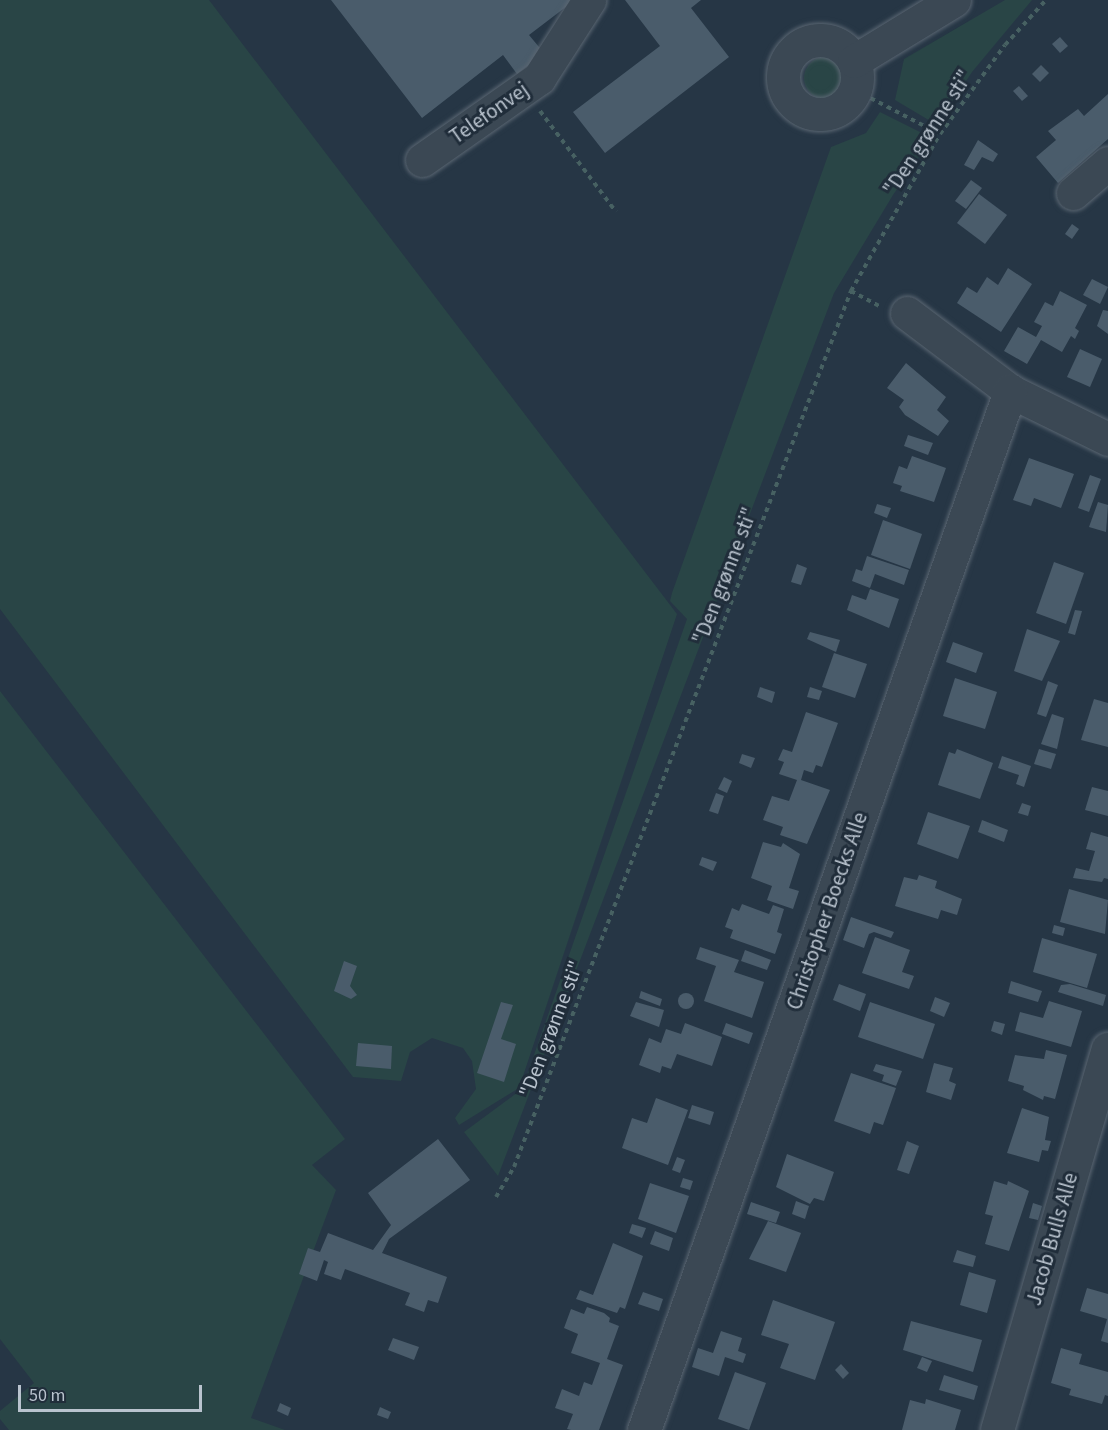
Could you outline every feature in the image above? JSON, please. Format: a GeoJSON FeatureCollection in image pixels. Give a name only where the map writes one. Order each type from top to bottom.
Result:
{"type":"FeatureCollection","features":[{"type":"Feature","properties":{"kind":"street","name":"Telefonvej"},"geometry":{"type":"LineString","coordinates":[[422,160],[539,78],[589,0]]}},
{"type":"Feature","properties":{"kind":"street"},"geometry":{"type":"LineString","coordinates":[[855,76],[954,0]]}},
{"type":"Feature","properties":{"kind":"street"},"geometry":{"type":"LineString","coordinates":[[1072,193],[1108,163]]}},
{"type":"Feature","properties":{"kind":"street"},"geometry":{"type":"LineString","coordinates":[[907,313],[1010,391],[1108,439]]}},
{"type":"Feature","properties":{"kind":"street","name":"Christopher Boecks Alle"},"geometry":{"type":"LineString","coordinates":[[644,1430],[1010,391]]}},
{"type":"Feature","properties":{"kind":"street","name":"Jacob Bulls Alle"},"geometry":{"type":"LineString","coordinates":[[997,1430],[1108,1049]]}},
{"type":"Feature","properties":{"kind":"path","name":"\"Den grønne sti\""},"geometry":{"type":"LineString","coordinates":[[496,1197],[518,1156],[851,291],[940,134],[1005,45],[1046,0]]}},
{"type":"Feature","properties":{"kind":"path"},"geometry":{"type":"LineString","coordinates":[[855,76],[940,134]]}},
{"type":"Feature","properties":{"kind":"path"},"geometry":{"type":"LineString","coordinates":[[523,89],[616,212]]}},
{"type":"Feature","properties":{"kind":"green space"},"geometry":{"type":"Polygon","coordinates":[[[0,0],[209,0],[677,614],[519,1088],[459,1125],[455,1118],[476,1089],[472,1061],[463,1048],[432,1038],[410,1052],[401,1081],[353,1077],[0,609],[0,0]]]}},
{"type":"Feature","properties":{"kind":"green space"},"geometry":{"type":"Polygon","coordinates":[[[1005,0],[1032,0],[972,72],[937,125],[895,100],[904,59],[1005,0]]]}},
{"type":"Feature","properties":{"kind":"green space"},"geometry":{"type":"Polygon","coordinates":[[[825,57],[840,63],[846,78],[840,93],[825,99],[810,93],[804,78],[810,63],[825,57]]]}},
{"type":"Feature","properties":{"kind":"green space"},"geometry":{"type":"Polygon","coordinates":[[[880,112],[932,138],[893,195],[834,293],[498,1176],[464,1132],[522,1089],[687,619],[670,601],[672,593],[831,147],[866,133],[880,112]]]}},
{"type":"Feature","properties":{"kind":"green space"},"geometry":{"type":"Polygon","coordinates":[[[0,691],[345,1139],[312,1165],[336,1190],[251,1418],[285,1430],[9,1430],[0,1419],[0,1411],[34,1383],[0,1339],[0,691]]]}},
{"type":"Feature","properties":{"kind":"building"},"geometry":{"type":"Polygon","coordinates":[[[331,0],[575,0],[529,35],[544,53],[517,74],[503,55],[422,118],[331,0]]]}},
{"type":"Feature","properties":{"kind":"building"},"geometry":{"type":"Polygon","coordinates":[[[625,0],[701,0],[691,8],[729,57],[605,153],[573,112],[660,46],[625,0]]]}},
{"type":"Feature","properties":{"kind":"building"},"geometry":{"type":"Polygon","coordinates":[[[1060,37],[1068,46],[1060,53],[1052,44],[1060,37]]]}},
{"type":"Feature","properties":{"kind":"building"},"geometry":{"type":"Polygon","coordinates":[[[1041,65],[1049,73],[1040,82],[1032,74],[1041,65]]]}},
{"type":"Feature","properties":{"kind":"building"},"geometry":{"type":"Polygon","coordinates":[[[1019,86],[1028,96],[1022,101],[1013,91],[1019,86]]]}},
{"type":"Feature","properties":{"kind":"building"},"geometry":{"type":"Polygon","coordinates":[[[1108,94],[1108,139],[1058,183],[1036,157],[1056,140],[1048,131],[1078,109],[1084,116],[1108,94]]]}},
{"type":"Feature","properties":{"kind":"building"},"geometry":{"type":"Polygon","coordinates":[[[978,140],[998,154],[993,162],[982,157],[974,170],[964,165],[978,140]]]}},
{"type":"Feature","properties":{"kind":"building"},"geometry":{"type":"Polygon","coordinates":[[[971,180],[982,188],[966,209],[955,201],[971,180]]]}},
{"type":"Feature","properties":{"kind":"building"},"geometry":{"type":"Polygon","coordinates":[[[979,194],[1007,215],[985,244],[957,223],[979,194]]]}},
{"type":"Feature","properties":{"kind":"building"},"geometry":{"type":"Polygon","coordinates":[[[1072,224],[1079,229],[1072,239],[1065,234],[1072,224]]]}},
{"type":"Feature","properties":{"kind":"building"},"geometry":{"type":"Polygon","coordinates":[[[1008,268],[1032,284],[1001,332],[957,303],[967,287],[977,293],[987,277],[998,285],[1008,268]]]}},
{"type":"Feature","properties":{"kind":"building"},"geometry":{"type":"Polygon","coordinates":[[[1092,279],[1108,287],[1100,304],[1083,295],[1092,279]]]}},
{"type":"Feature","properties":{"kind":"building"},"geometry":{"type":"Polygon","coordinates":[[[1060,291],[1087,305],[1075,328],[1079,331],[1075,339],[1071,336],[1062,352],[1041,340],[1027,364],[1004,351],[1018,327],[1036,337],[1042,326],[1034,322],[1045,302],[1053,306],[1060,291]]]}},
{"type":"Feature","properties":{"kind":"building"},"geometry":{"type":"Polygon","coordinates":[[[1103,310],[1108,311],[1108,334],[1097,326],[1103,310]]]}},
{"type":"Feature","properties":{"kind":"building"},"geometry":{"type":"Polygon","coordinates":[[[1080,349],[1102,359],[1090,387],[1067,377],[1080,349]]]}},
{"type":"Feature","properties":{"kind":"building"},"geometry":{"type":"Polygon","coordinates":[[[906,363],[946,397],[937,410],[949,421],[938,436],[905,415],[899,407],[904,400],[887,388],[906,363]]]}},
{"type":"Feature","properties":{"kind":"building"},"geometry":{"type":"Polygon","coordinates":[[[908,435],[933,443],[928,455],[904,446],[908,435]]]}},
{"type":"Feature","properties":{"kind":"building"},"geometry":{"type":"Polygon","coordinates":[[[912,456],[946,468],[934,502],[900,491],[902,486],[893,483],[899,466],[907,469],[912,456]]]}},
{"type":"Feature","properties":{"kind":"building"},"geometry":{"type":"Polygon","coordinates":[[[1029,458],[1074,474],[1061,508],[1034,498],[1031,506],[1013,500],[1029,458]]]}},
{"type":"Feature","properties":{"kind":"building"},"geometry":{"type":"Polygon","coordinates":[[[1090,475],[1101,479],[1089,512],[1078,508],[1090,475]]]}},
{"type":"Feature","properties":{"kind":"building"},"geometry":{"type":"Polygon","coordinates":[[[1098,502],[1108,505],[1106,532],[1089,527],[1098,502]]]}},
{"type":"Feature","properties":{"kind":"building"},"geometry":{"type":"Polygon","coordinates":[[[877,504],[891,508],[887,518],[874,513],[877,504]]]}},
{"type":"Feature","properties":{"kind":"building"},"geometry":{"type":"Polygon","coordinates":[[[883,520],[922,534],[910,569],[871,555],[883,520]]]}},
{"type":"Feature","properties":{"kind":"building"},"geometry":{"type":"Polygon","coordinates":[[[867,556],[909,570],[904,585],[875,574],[870,588],[852,581],[856,569],[862,571],[867,556]]]}},
{"type":"Feature","properties":{"kind":"building"},"geometry":{"type":"Polygon","coordinates":[[[1054,562],[1084,573],[1066,624],[1036,613],[1054,562]]]}},
{"type":"Feature","properties":{"kind":"building"},"geometry":{"type":"Polygon","coordinates":[[[797,564],[807,568],[801,585],[791,582],[797,564]]]}},
{"type":"Feature","properties":{"kind":"building"},"geometry":{"type":"Polygon","coordinates":[[[870,589],[899,599],[889,628],[847,610],[852,595],[866,600],[870,589]]]}},
{"type":"Feature","properties":{"kind":"building"},"geometry":{"type":"Polygon","coordinates":[[[1075,610],[1082,611],[1075,635],[1068,633],[1075,610]]]}},
{"type":"Feature","properties":{"kind":"building"},"geometry":{"type":"Polygon","coordinates":[[[1027,629],[1060,641],[1042,681],[1014,671],[1027,629]]]}},
{"type":"Feature","properties":{"kind":"building"},"geometry":{"type":"Polygon","coordinates":[[[810,632],[840,640],[836,652],[807,639],[810,632]]]}},
{"type":"Feature","properties":{"kind":"building"},"geometry":{"type":"Polygon","coordinates":[[[953,642],[983,653],[976,673],[946,662],[953,642]]]}},
{"type":"Feature","properties":{"kind":"building"},"geometry":{"type":"Polygon","coordinates":[[[834,653],[867,664],[855,698],[822,687],[834,653]]]}},
{"type":"Feature","properties":{"kind":"building"},"geometry":{"type":"Polygon","coordinates":[[[955,678],[997,692],[985,729],[943,716],[955,678]]]}},
{"type":"Feature","properties":{"kind":"building"},"geometry":{"type":"Polygon","coordinates":[[[1048,681],[1058,685],[1046,717],[1037,714],[1048,681]]]}},
{"type":"Feature","properties":{"kind":"building"},"geometry":{"type":"Polygon","coordinates":[[[760,687],[775,692],[772,703],[757,697],[760,687]]]}},
{"type":"Feature","properties":{"kind":"building"},"geometry":{"type":"Polygon","coordinates":[[[810,687],[822,691],[819,700],[807,697],[810,687]]]}},
{"type":"Feature","properties":{"kind":"building"},"geometry":{"type":"Polygon","coordinates":[[[1094,699],[1108,703],[1108,747],[1081,740],[1094,699]]]}},
{"type":"Feature","properties":{"kind":"building"},"geometry":{"type":"Polygon","coordinates":[[[806,712],[838,723],[822,767],[816,765],[813,773],[804,770],[801,780],[830,790],[807,844],[780,835],[783,827],[763,820],[772,796],[789,801],[797,780],[779,774],[784,762],[778,760],[783,749],[792,752],[806,712]]]}},
{"type":"Feature","properties":{"kind":"building"},"geometry":{"type":"Polygon","coordinates":[[[1052,714],[1064,718],[1057,749],[1041,744],[1052,714]]]}},
{"type":"Feature","properties":{"kind":"building"},"geometry":{"type":"Polygon","coordinates":[[[957,749],[993,763],[980,799],[938,785],[949,752],[955,754],[957,749]]]}},
{"type":"Feature","properties":{"kind":"building"},"geometry":{"type":"Polygon","coordinates":[[[1039,749],[1056,754],[1051,769],[1034,764],[1039,749]]]}},
{"type":"Feature","properties":{"kind":"building"},"geometry":{"type":"Polygon","coordinates":[[[742,754],[755,758],[751,768],[739,763],[742,754]]]}},
{"type":"Feature","properties":{"kind":"building"},"geometry":{"type":"Polygon","coordinates":[[[1002,756],[1031,766],[1024,787],[1016,784],[1019,775],[998,768],[1002,756]]]}},
{"type":"Feature","properties":{"kind":"building"},"geometry":{"type":"Polygon","coordinates":[[[724,777],[732,781],[727,793],[718,789],[724,777]]]}},
{"type":"Feature","properties":{"kind":"building"},"geometry":{"type":"Polygon","coordinates":[[[1092,787],[1108,791],[1108,816],[1085,810],[1092,787]]]}},
{"type":"Feature","properties":{"kind":"building"},"geometry":{"type":"Polygon","coordinates":[[[716,793],[724,796],[718,814],[709,811],[716,793]]]}},
{"type":"Feature","properties":{"kind":"building"},"geometry":{"type":"Polygon","coordinates":[[[1022,803],[1031,806],[1028,816],[1018,813],[1022,803]]]}},
{"type":"Feature","properties":{"kind":"building"},"geometry":{"type":"Polygon","coordinates":[[[928,812],[970,826],[958,859],[917,844],[928,812]]]}},
{"type":"Feature","properties":{"kind":"building"},"geometry":{"type":"Polygon","coordinates":[[[982,820],[1008,830],[1004,842],[978,832],[982,820]]]}},
{"type":"Feature","properties":{"kind":"building"},"geometry":{"type":"Polygon","coordinates":[[[1091,832],[1108,837],[1108,879],[1104,878],[1102,882],[1073,878],[1076,868],[1089,871],[1095,851],[1086,849],[1091,832]]]}},
{"type":"Feature","properties":{"kind":"building"},"geometry":{"type":"Polygon","coordinates":[[[763,842],[781,847],[783,843],[800,854],[789,888],[799,891],[793,909],[767,900],[772,886],[751,878],[763,842]]]}},
{"type":"Feature","properties":{"kind":"building"},"geometry":{"type":"Polygon","coordinates":[[[702,857],[717,862],[713,871],[699,865],[702,857]]]}},
{"type":"Feature","properties":{"kind":"building"},"geometry":{"type":"Polygon","coordinates":[[[919,875],[937,881],[935,888],[962,899],[957,915],[941,910],[938,919],[895,906],[904,877],[917,880],[919,875]]]}},
{"type":"Feature","properties":{"kind":"building"},"geometry":{"type":"Polygon","coordinates":[[[1069,889],[1108,900],[1105,934],[1060,922],[1069,889]]]}},
{"type":"Feature","properties":{"kind":"building"},"geometry":{"type":"Polygon","coordinates":[[[742,904],[769,914],[773,905],[784,909],[777,932],[782,934],[775,954],[730,938],[733,930],[725,927],[732,908],[739,911],[742,904]]]}},
{"type":"Feature","properties":{"kind":"building"},"geometry":{"type":"Polygon","coordinates":[[[851,917],[894,932],[891,938],[874,932],[869,934],[864,948],[843,940],[851,917]]]}},
{"type":"Feature","properties":{"kind":"building"},"geometry":{"type":"Polygon","coordinates":[[[1054,925],[1065,928],[1063,936],[1052,933],[1054,925]]]}},
{"type":"Feature","properties":{"kind":"building"},"geometry":{"type":"Polygon","coordinates":[[[875,937],[910,950],[902,972],[914,976],[909,989],[862,973],[875,937]]]}},
{"type":"Feature","properties":{"kind":"building"},"geometry":{"type":"Polygon","coordinates":[[[1042,938],[1097,954],[1087,988],[1033,972],[1042,938]]]}},
{"type":"Feature","properties":{"kind":"building"},"geometry":{"type":"Polygon","coordinates":[[[700,947],[739,960],[734,972],[764,982],[752,1018],[704,1001],[716,966],[696,959],[700,947]]]}},
{"type":"Feature","properties":{"kind":"building"},"geometry":{"type":"Polygon","coordinates":[[[745,950],[771,960],[767,970],[741,961],[745,950]]]}},
{"type":"Feature","properties":{"kind":"building"},"geometry":{"type":"Polygon","coordinates":[[[344,961],[357,966],[350,986],[357,995],[351,999],[334,991],[344,961]]]}},
{"type":"Feature","properties":{"kind":"building"},"geometry":{"type":"Polygon","coordinates":[[[1011,981],[1042,991],[1038,1002],[1008,993],[1011,981]]]}},
{"type":"Feature","properties":{"kind":"building"},"geometry":{"type":"Polygon","coordinates":[[[839,984],[866,994],[860,1011],[833,1000],[839,984]]]}},
{"type":"Feature","properties":{"kind":"building"},"geometry":{"type":"Polygon","coordinates":[[[1070,984],[1106,995],[1103,1006],[1058,992],[1061,985],[1070,984]]]}},
{"type":"Feature","properties":{"kind":"building"},"geometry":{"type":"Polygon","coordinates":[[[641,991],[662,999],[660,1006],[639,998],[641,991]]]}},
{"type":"Feature","properties":{"kind":"building"},"geometry":{"type":"Polygon","coordinates":[[[683,993],[689,993],[694,1001],[692,1007],[683,1009],[678,1004],[678,998],[683,993]]]}},
{"type":"Feature","properties":{"kind":"building"},"geometry":{"type":"Polygon","coordinates":[[[935,997],[950,1003],[944,1017],[930,1011],[935,997]]]}},
{"type":"Feature","properties":{"kind":"building"},"geometry":{"type":"Polygon","coordinates":[[[1049,1001],[1082,1011],[1071,1047],[1015,1031],[1020,1012],[1043,1018],[1049,1001]]]}},
{"type":"Feature","properties":{"kind":"building"},"geometry":{"type":"Polygon","coordinates":[[[501,1002],[513,1005],[501,1039],[516,1044],[504,1082],[477,1073],[501,1002]]]}},
{"type":"Feature","properties":{"kind":"building"},"geometry":{"type":"Polygon","coordinates":[[[636,1002],[664,1010],[659,1027],[630,1016],[636,1002]]]}},
{"type":"Feature","properties":{"kind":"building"},"geometry":{"type":"Polygon","coordinates":[[[870,1002],[935,1024],[923,1059],[858,1037],[870,1002]]]}},
{"type":"Feature","properties":{"kind":"building"},"geometry":{"type":"Polygon","coordinates":[[[994,1021],[1005,1024],[1002,1035],[991,1031],[994,1021]]]}},
{"type":"Feature","properties":{"kind":"building"},"geometry":{"type":"Polygon","coordinates":[[[685,1023],[722,1037],[712,1066],[677,1054],[671,1069],[662,1066],[660,1073],[639,1065],[649,1038],[661,1043],[666,1029],[681,1034],[685,1023]]]}},
{"type":"Feature","properties":{"kind":"building"},"geometry":{"type":"Polygon","coordinates":[[[726,1023],[753,1033],[749,1044],[722,1034],[726,1023]]]}},
{"type":"Feature","properties":{"kind":"building"},"geometry":{"type":"Polygon","coordinates":[[[358,1043],[392,1046],[391,1069],[356,1066],[358,1043]]]}},
{"type":"Feature","properties":{"kind":"building"},"geometry":{"type":"Polygon","coordinates":[[[1046,1050],[1067,1055],[1055,1099],[1044,1096],[1043,1100],[1023,1090],[1024,1086],[1008,1081],[1015,1055],[1044,1059],[1046,1050]]]}},
{"type":"Feature","properties":{"kind":"building"},"geometry":{"type":"Polygon","coordinates":[[[934,1063],[953,1068],[949,1081],[956,1084],[951,1100],[926,1092],[934,1063]]]}},
{"type":"Feature","properties":{"kind":"building"},"geometry":{"type":"Polygon","coordinates":[[[876,1064],[902,1071],[896,1086],[882,1081],[884,1075],[873,1071],[876,1064]]]}},
{"type":"Feature","properties":{"kind":"building"},"geometry":{"type":"Polygon","coordinates":[[[851,1073],[896,1088],[883,1125],[874,1122],[870,1134],[834,1121],[851,1073]]]}},
{"type":"Feature","properties":{"kind":"building"},"geometry":{"type":"Polygon","coordinates":[[[656,1098],[688,1110],[668,1165],[622,1148],[632,1118],[647,1123],[656,1098]]]}},
{"type":"Feature","properties":{"kind":"building"},"geometry":{"type":"Polygon","coordinates":[[[692,1105],[714,1112],[710,1125],[688,1118],[692,1105]]]}},
{"type":"Feature","properties":{"kind":"building"},"geometry":{"type":"Polygon","coordinates":[[[1022,1108],[1049,1117],[1045,1140],[1051,1141],[1048,1151],[1042,1150],[1039,1162],[1007,1153],[1022,1108]]]}},
{"type":"Feature","properties":{"kind":"building"},"geometry":{"type":"Polygon","coordinates":[[[438,1139],[470,1180],[389,1239],[382,1253],[447,1277],[438,1303],[428,1300],[424,1312],[405,1305],[410,1293],[345,1269],[341,1280],[324,1274],[328,1262],[324,1260],[317,1281],[299,1274],[308,1248],[320,1252],[328,1233],[373,1250],[391,1225],[368,1193],[438,1139]]]}},
{"type":"Feature","properties":{"kind":"building"},"geometry":{"type":"Polygon","coordinates":[[[907,1141],[919,1146],[909,1174],[897,1170],[907,1141]]]}},
{"type":"Feature","properties":{"kind":"building"},"geometry":{"type":"Polygon","coordinates":[[[787,1154],[834,1172],[824,1201],[814,1198],[810,1204],[776,1187],[787,1154]]]}},
{"type":"Feature","properties":{"kind":"building"},"geometry":{"type":"Polygon","coordinates":[[[677,1157],[685,1160],[680,1173],[672,1170],[677,1157]]]}},
{"type":"Feature","properties":{"kind":"building"},"geometry":{"type":"Polygon","coordinates":[[[683,1178],[693,1181],[690,1190],[680,1187],[683,1178]]]}},
{"type":"Feature","properties":{"kind":"building"},"geometry":{"type":"Polygon","coordinates":[[[994,1181],[1007,1185],[1008,1181],[1029,1191],[1009,1251],[985,1244],[993,1216],[985,1214],[994,1181]]]}},
{"type":"Feature","properties":{"kind":"building"},"geometry":{"type":"Polygon","coordinates":[[[650,1183],[689,1196],[676,1233],[638,1219],[650,1183]]]}},
{"type":"Feature","properties":{"kind":"building"},"geometry":{"type":"Polygon","coordinates":[[[796,1201],[809,1206],[805,1219],[792,1214],[796,1201]]]}},
{"type":"Feature","properties":{"kind":"building"},"geometry":{"type":"Polygon","coordinates":[[[751,1202],[780,1212],[776,1223],[747,1214],[751,1202]]]}},
{"type":"Feature","properties":{"kind":"building"},"geometry":{"type":"Polygon","coordinates":[[[1033,1203],[1042,1206],[1038,1220],[1029,1218],[1033,1203]]]}},
{"type":"Feature","properties":{"kind":"building"},"geometry":{"type":"Polygon","coordinates":[[[768,1221],[801,1233],[786,1272],[749,1259],[768,1221]]]}},
{"type":"Feature","properties":{"kind":"building"},"geometry":{"type":"Polygon","coordinates":[[[632,1224],[646,1228],[642,1238],[629,1233],[632,1224]]]}},
{"type":"Feature","properties":{"kind":"building"},"geometry":{"type":"Polygon","coordinates":[[[655,1231],[673,1238],[669,1251],[650,1244],[655,1231]]]}},
{"type":"Feature","properties":{"kind":"building"},"geometry":{"type":"Polygon","coordinates":[[[613,1243],[643,1256],[625,1309],[620,1307],[617,1313],[576,1299],[580,1290],[593,1295],[613,1243]]]}},
{"type":"Feature","properties":{"kind":"building"},"geometry":{"type":"Polygon","coordinates":[[[957,1250],[976,1256],[973,1267],[953,1262],[957,1250]]]}},
{"type":"Feature","properties":{"kind":"building"},"geometry":{"type":"Polygon","coordinates":[[[969,1272],[996,1280],[987,1313],[960,1305],[969,1272]]]}},
{"type":"Feature","properties":{"kind":"building"},"geometry":{"type":"Polygon","coordinates":[[[1087,1288],[1108,1294],[1108,1343],[1101,1341],[1107,1319],[1080,1311],[1087,1288]]]}},
{"type":"Feature","properties":{"kind":"building"},"geometry":{"type":"Polygon","coordinates":[[[643,1292],[663,1299],[659,1311],[638,1304],[643,1292]]]}},
{"type":"Feature","properties":{"kind":"building"},"geometry":{"type":"Polygon","coordinates":[[[773,1300],[835,1322],[815,1380],[780,1368],[789,1344],[761,1335],[773,1300]]]}},
{"type":"Feature","properties":{"kind":"building"},"geometry":{"type":"Polygon","coordinates":[[[587,1307],[604,1313],[610,1318],[609,1322],[619,1326],[607,1359],[623,1365],[599,1430],[571,1430],[567,1429],[573,1414],[555,1408],[562,1389],[579,1396],[584,1382],[592,1385],[600,1363],[571,1353],[578,1334],[564,1328],[571,1309],[584,1314],[587,1307]]]}},
{"type":"Feature","properties":{"kind":"building"},"geometry":{"type":"Polygon","coordinates":[[[911,1321],[982,1340],[973,1372],[903,1350],[911,1321]]]}},
{"type":"Feature","properties":{"kind":"building"},"geometry":{"type":"Polygon","coordinates":[[[721,1331],[742,1338],[738,1351],[746,1354],[743,1363],[725,1357],[719,1376],[692,1367],[698,1348],[713,1353],[721,1331]]]}},
{"type":"Feature","properties":{"kind":"building"},"geometry":{"type":"Polygon","coordinates":[[[393,1338],[419,1347],[414,1360],[388,1350],[393,1338]]]}},
{"type":"Feature","properties":{"kind":"building"},"geometry":{"type":"Polygon","coordinates":[[[1061,1348],[1082,1354],[1079,1364],[1108,1372],[1108,1396],[1105,1395],[1102,1404],[1069,1395],[1071,1389],[1051,1383],[1061,1348]]]}},
{"type":"Feature","properties":{"kind":"building"},"geometry":{"type":"Polygon","coordinates":[[[922,1357],[932,1361],[927,1372],[917,1368],[922,1357]]]}},
{"type":"Feature","properties":{"kind":"building"},"geometry":{"type":"Polygon","coordinates":[[[841,1364],[849,1373],[843,1379],[835,1370],[841,1364]]]}},
{"type":"Feature","properties":{"kind":"building"},"geometry":{"type":"Polygon","coordinates":[[[735,1372],[766,1383],[749,1430],[718,1419],[735,1372]]]}},
{"type":"Feature","properties":{"kind":"building"},"geometry":{"type":"Polygon","coordinates":[[[944,1375],[978,1386],[974,1400],[939,1390],[944,1375]]]}},
{"type":"Feature","properties":{"kind":"building"},"geometry":{"type":"Polygon","coordinates":[[[926,1399],[961,1410],[955,1430],[902,1430],[910,1400],[925,1404],[926,1399]]]}},
{"type":"Feature","properties":{"kind":"building"},"geometry":{"type":"Polygon","coordinates":[[[280,1403],[291,1408],[288,1416],[277,1411],[280,1403]]]}},
{"type":"Feature","properties":{"kind":"building"},"geometry":{"type":"Polygon","coordinates":[[[380,1407],[391,1412],[388,1419],[377,1415],[380,1407]]]}}]}
